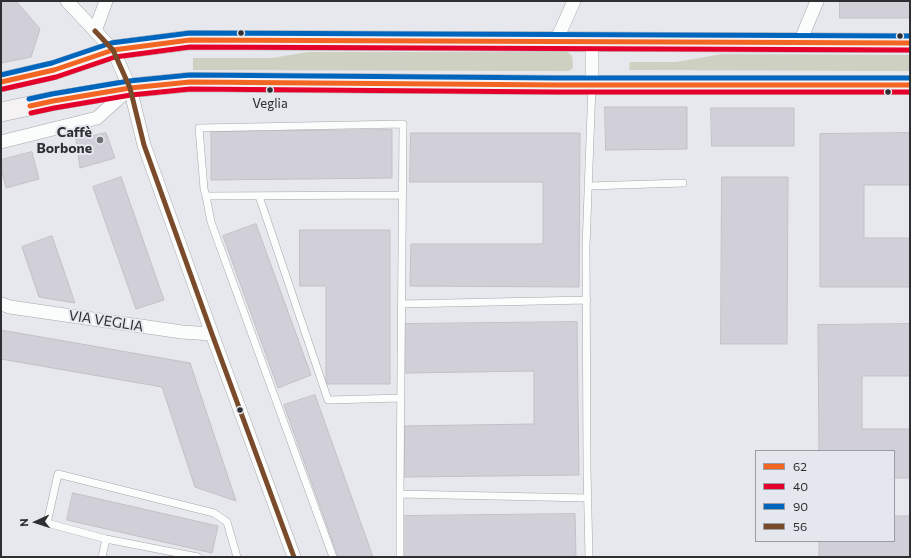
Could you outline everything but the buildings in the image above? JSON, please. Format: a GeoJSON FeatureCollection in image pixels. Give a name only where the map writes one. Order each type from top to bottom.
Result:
{"type":"FeatureCollection","features":[{"type":"Feature","properties":{"kind":"main road"},"geometry":{"type":"LineString","coordinates":[[1,82],[54,70],[113,50],[190,40],[910,43]]}},
{"type":"Feature","properties":{"kind":"main road"},"geometry":{"type":"LineString","coordinates":[[1,112],[53,101],[130,88],[190,82],[910,85]]}},
{"type":"Feature","properties":{"kind":"street"},"geometry":{"type":"LineString","coordinates":[[67,1],[113,50],[130,88],[144,145],[294,557]]}},
{"type":"Feature","properties":{"kind":"street"},"geometry":{"type":"LineString","coordinates":[[95,31],[106,1]]}},
{"type":"Feature","properties":{"kind":"street"},"geometry":{"type":"LineString","coordinates":[[556,41],[574,1]]}},
{"type":"Feature","properties":{"kind":"street"},"geometry":{"type":"LineString","coordinates":[[800,42],[817,1]]}},
{"type":"Feature","properties":{"kind":"street"},"geometry":{"type":"LineString","coordinates":[[592,41],[592,84]]}},
{"type":"Feature","properties":{"kind":"street"},"geometry":{"type":"LineString","coordinates":[[1,142],[97,118],[130,88]]}},
{"type":"Feature","properties":{"kind":"street","name":"VIA VEGLIA"},"geometry":{"type":"LineString","coordinates":[[1,304],[10,307],[182,332],[212,334]]}},
{"type":"Feature","properties":{"kind":"lane"},"geometry":{"type":"LineString","coordinates":[[589,557],[586,246],[592,84]]}},
{"type":"Feature","properties":{"kind":"lane"},"geometry":{"type":"LineString","coordinates":[[333,557],[211,222],[204,189],[199,128],[403,124],[400,557]]}},
{"type":"Feature","properties":{"kind":"lane"},"geometry":{"type":"LineString","coordinates":[[588,186],[682,183]]}},
{"type":"Feature","properties":{"kind":"lane"},"geometry":{"type":"LineString","coordinates":[[206,196],[402,195]]}},
{"type":"Feature","properties":{"kind":"lane"},"geometry":{"type":"LineString","coordinates":[[259,196],[328,400],[401,398]]}},
{"type":"Feature","properties":{"kind":"lane"},"geometry":{"type":"LineString","coordinates":[[401,304],[587,300]]}},
{"type":"Feature","properties":{"kind":"lane"},"geometry":{"type":"LineString","coordinates":[[198,557],[106,539],[47,523],[58,474],[214,513],[227,522],[237,557]]}},
{"type":"Feature","properties":{"kind":"lane"},"geometry":{"type":"LineString","coordinates":[[400,494],[588,498]]}},
{"type":"Feature","properties":{"kind":"lane"},"geometry":{"type":"LineString","coordinates":[[102,557],[106,539]]}},
{"type":"Feature","properties":{"kind":"shaded area"},"geometry":{"type":"Polygon","coordinates":[[[308,52],[568,52],[572,56],[573,68],[569,71],[193,70],[193,58],[272,58],[308,52]]]}},
{"type":"Feature","properties":{"kind":"shaded area"},"geometry":{"type":"Polygon","coordinates":[[[722,54],[910,55],[910,71],[629,70],[630,62],[676,62],[722,54]]]}},
{"type":"Feature","properties":{"kind":"transit line","name":"56"},"geometry":{"type":"LineString","coordinates":[[95,31],[113,50],[130,88],[144,145],[294,557]]}},
{"type":"Feature","properties":{"kind":"transit line","name":"90"},"geometry":{"type":"LineString","coordinates":[[1,75],[52,63],[111,43],[190,33],[910,36]]}},
{"type":"Feature","properties":{"kind":"transit line","name":"62"},"geometry":{"type":"LineString","coordinates":[[1,82],[54,70],[113,50],[190,40],[910,43]]}},
{"type":"Feature","properties":{"kind":"transit line","name":"40"},"geometry":{"type":"LineString","coordinates":[[3,89],[56,77],[115,57],[190,47],[910,50]]}},
{"type":"Feature","properties":{"kind":"transit line","name":"90"},"geometry":{"type":"LineString","coordinates":[[29,99],[129,81],[190,75],[558,78],[910,78]]}},
{"type":"Feature","properties":{"kind":"transit line","name":"62"},"geometry":{"type":"LineString","coordinates":[[30,106],[130,88],[190,82],[558,85],[910,85]]}},
{"type":"Feature","properties":{"kind":"transit line","name":"40"},"geometry":{"type":"LineString","coordinates":[[31,113],[131,95],[190,89],[558,92],[910,92]]}},
{"type":"Feature","properties":{"kind":"place","name":"Veglia"},"geometry":{"type":"Point","coordinates":[270,90]}},
{"type":"Feature","properties":{"kind":"place","name":"Caffè Borbone"},"geometry":{"type":"Point","coordinates":[100,140]}}]}
